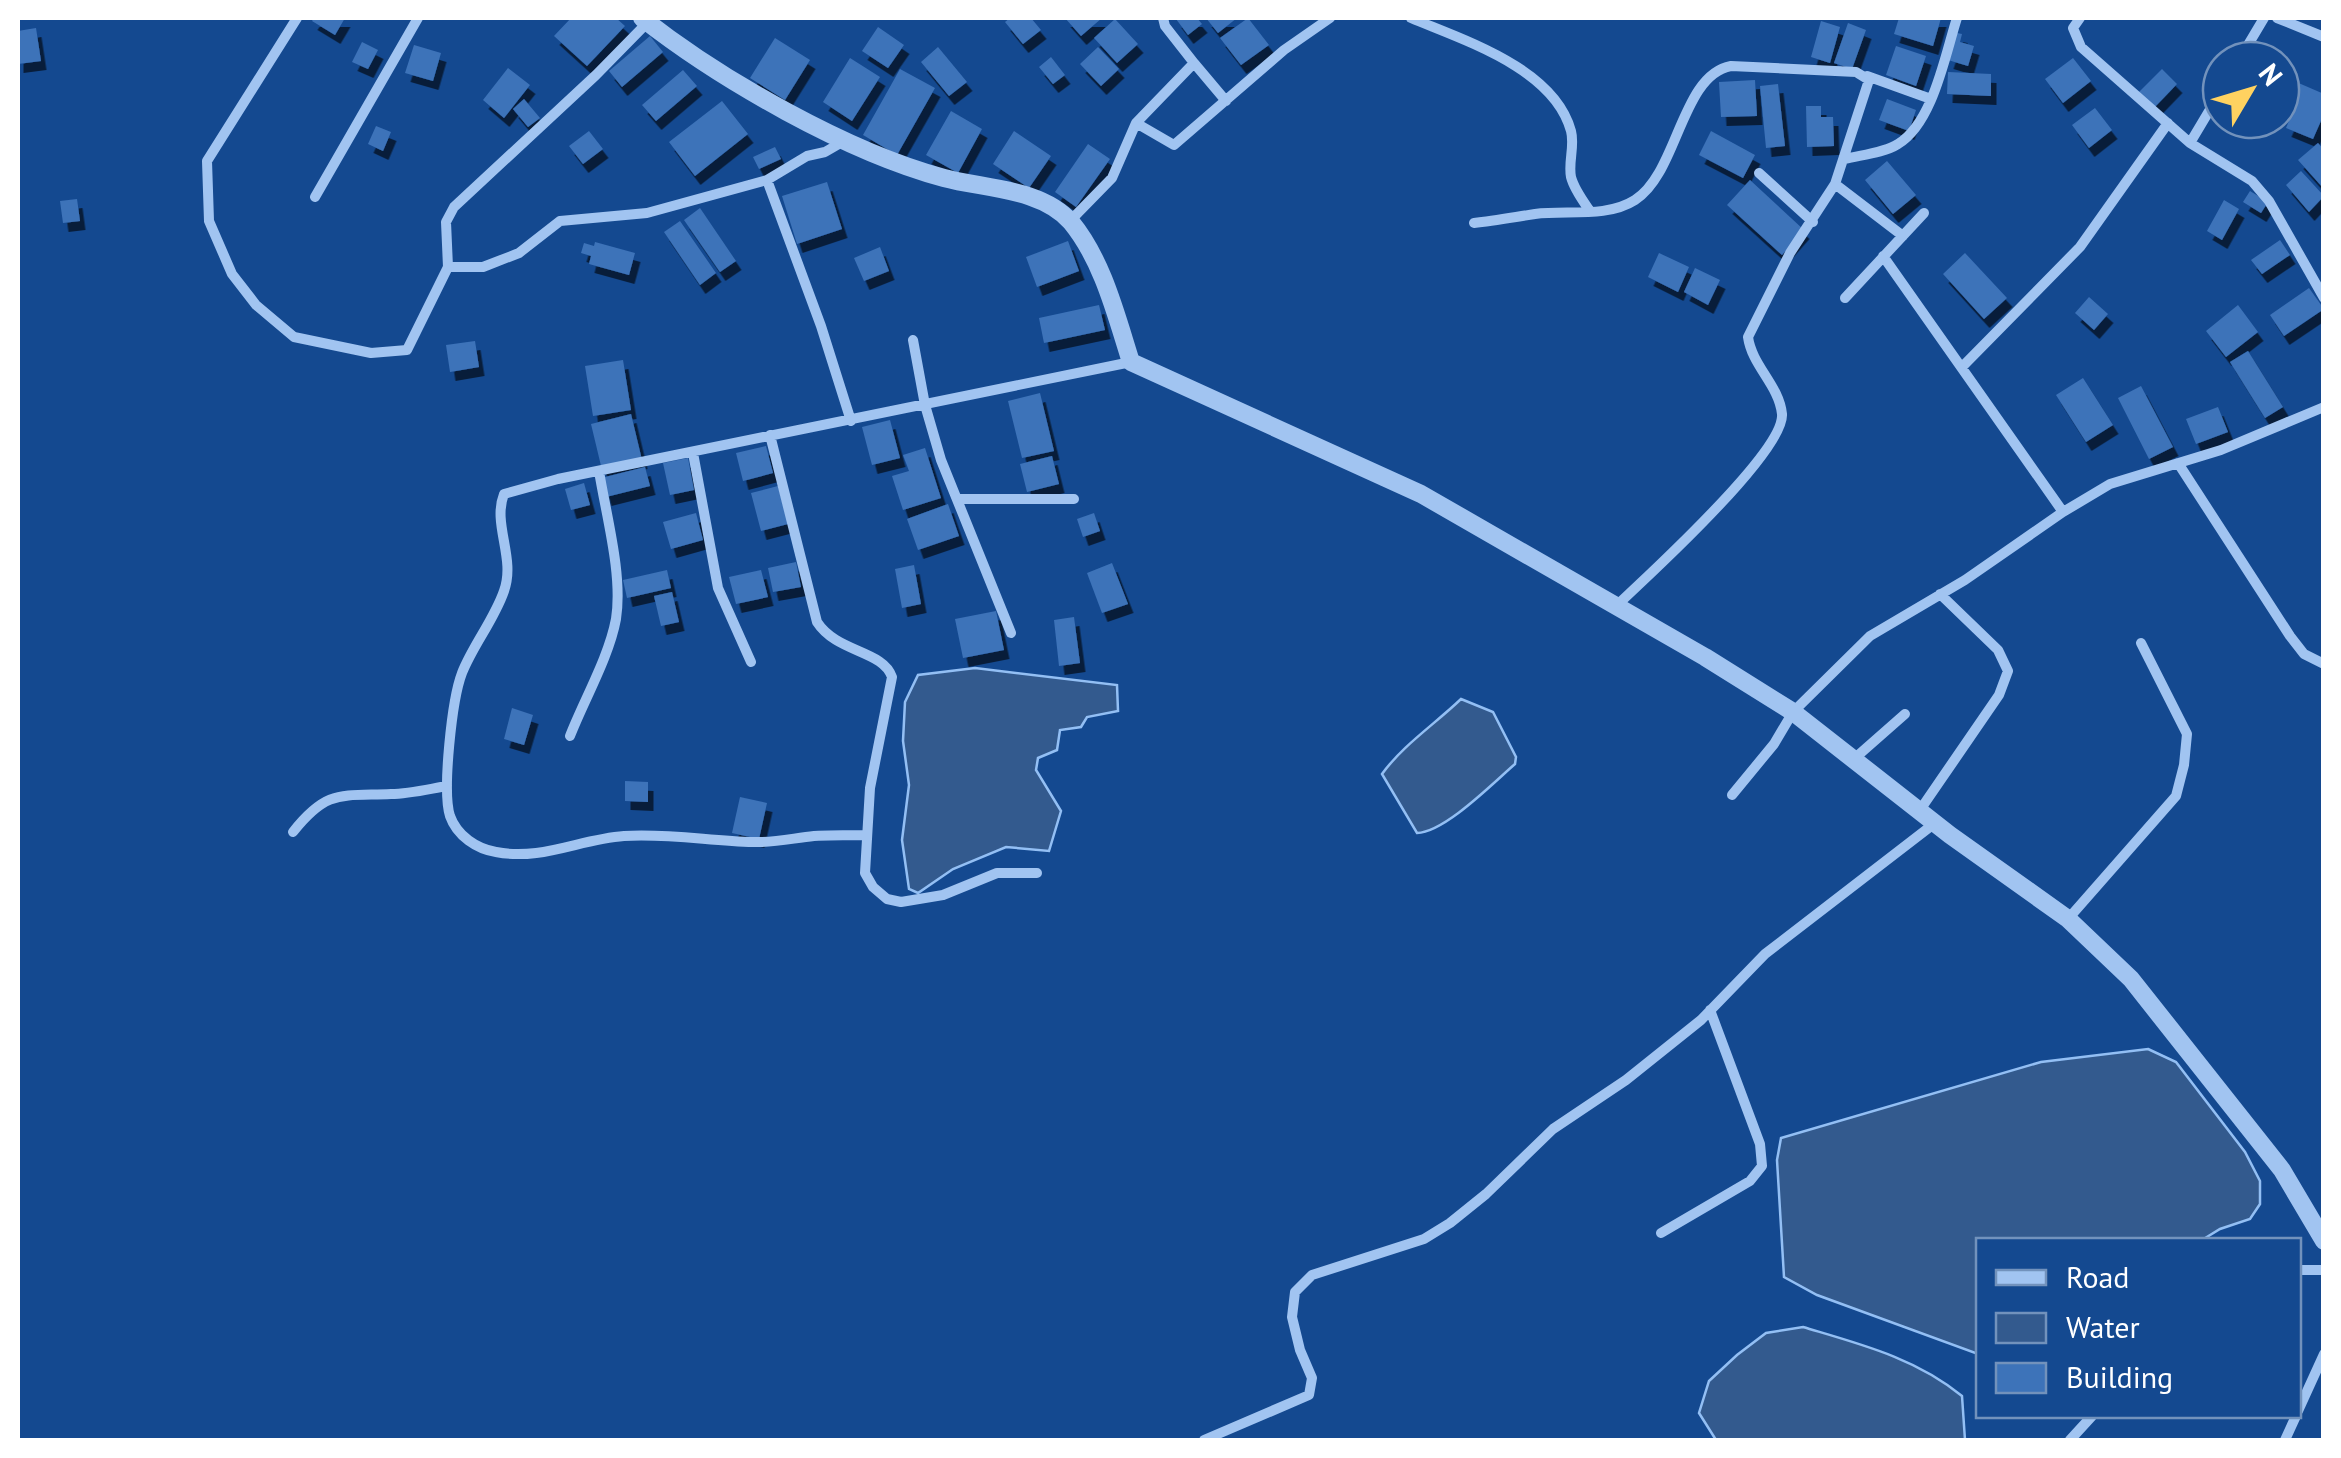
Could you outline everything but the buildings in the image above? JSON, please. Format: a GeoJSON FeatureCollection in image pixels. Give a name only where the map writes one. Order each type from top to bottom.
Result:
{"type":"FeatureCollection","features":[{"type":"Feature","properties":{"kind":"street"},"geometry":{"type":"LineString","coordinates":[[297,18],[207,162],[208,221],[232,274],[256,305],[294,337],[371,353],[408,350],[448,268],[446,222],[454,207],[596,75],[645,20],[766,98],[884,159],[943,178],[1039,198],[1070,221],[1105,282],[1131,362]]}},
{"type":"Feature","properties":{"kind":"street"},"geometry":{"type":"LineString","coordinates":[[316,197],[418,18]]}},
{"type":"Feature","properties":{"kind":"street"},"geometry":{"type":"LineString","coordinates":[[1163,18],[1165,26],[1226,101]]}},
{"type":"Feature","properties":{"kind":"street"},"geometry":{"type":"LineString","coordinates":[[1414,18],[1481,46],[1541,86],[1571,130],[1570,175],[1590,211]]}},
{"type":"Feature","properties":{"kind":"street"},"geometry":{"type":"LineString","coordinates":[[1845,159],[1896,146],[1916,130],[1931,99],[1957,18]]}},
{"type":"Feature","properties":{"kind":"street"},"geometry":{"type":"LineString","coordinates":[[2080,18],[2073,28],[2081,46],[2190,143],[2260,189],[2324,298]]}},
{"type":"Feature","properties":{"kind":"street"},"geometry":{"type":"LineString","coordinates":[[2251,40],[2264,18]]}},
{"type":"Feature","properties":{"kind":"street"},"geometry":{"type":"LineString","coordinates":[[2277,18],[2324,37]]}},
{"type":"Feature","properties":{"kind":"street"},"geometry":{"type":"LineString","coordinates":[[1136,123],[1174,146],[1284,50],[1326,19]]}},
{"type":"Feature","properties":{"kind":"street"},"geometry":{"type":"LineString","coordinates":[[1070,221],[1112,178],[1136,123],[1194,62]]}},
{"type":"Feature","properties":{"kind":"street"},"geometry":{"type":"LineString","coordinates":[[1474,223],[1612,210],[1642,196],[1658,174],[1700,88],[1718,68],[1838,71],[1867,76],[1931,99]]}},
{"type":"Feature","properties":{"kind":"street"},"geometry":{"type":"LineString","coordinates":[[1615,607],[1732,490],[1778,434],[1783,420],[1778,398],[1750,350],[1748,337],[1790,252],[1836,184],[1869,85],[1867,76]]}},
{"type":"Feature","properties":{"kind":"street"},"geometry":{"type":"LineString","coordinates":[[1963,366],[2080,246],[2168,123]]}},
{"type":"Feature","properties":{"kind":"street"},"geometry":{"type":"LineString","coordinates":[[2190,143],[2201,125]]}},
{"type":"Feature","properties":{"kind":"street"},"geometry":{"type":"LineString","coordinates":[[448,268],[483,268],[519,253],[560,222],[647,213],[766,180],[844,140]]}},
{"type":"Feature","properties":{"kind":"street"},"geometry":{"type":"LineString","coordinates":[[1759,173],[1813,222]]}},
{"type":"Feature","properties":{"kind":"street"},"geometry":{"type":"LineString","coordinates":[[766,180],[821,326],[851,421]]}},
{"type":"Feature","properties":{"kind":"street"},"geometry":{"type":"LineString","coordinates":[[1836,184],[1903,236]]}},
{"type":"Feature","properties":{"kind":"street"},"geometry":{"type":"LineString","coordinates":[[1845,298],[1924,213]]}},
{"type":"Feature","properties":{"kind":"street"},"geometry":{"type":"LineString","coordinates":[[1883,256],[2063,512]]}},
{"type":"Feature","properties":{"kind":"street"},"geometry":{"type":"LineString","coordinates":[[914,340],[941,460],[1011,633]]}},
{"type":"Feature","properties":{"kind":"street"},"geometry":{"type":"LineString","coordinates":[[867,835],[757,842],[620,836],[535,855],[495,852],[474,844],[457,830],[450,815],[447,786],[461,675],[505,590],[509,566],[500,512],[504,494],[1131,362],[1421,494],[1793,712],[2068,920],[2131,978],[2282,1170],[2324,1241]]}},
{"type":"Feature","properties":{"kind":"street"},"geometry":{"type":"LineString","coordinates":[[1732,795],[1774,744],[1793,712],[1870,636],[2110,484],[2220,450],[2324,407]]}},
{"type":"Feature","properties":{"kind":"street"},"geometry":{"type":"LineString","coordinates":[[770,435],[817,622],[832,641],[877,660],[890,670],[892,677],[870,788],[866,873],[873,888],[888,899],[901,902],[943,895],[997,873],[1036,873]]}},
{"type":"Feature","properties":{"kind":"street"},"geometry":{"type":"LineString","coordinates":[[693,454],[718,588],[751,662]]}},
{"type":"Feature","properties":{"kind":"street"},"geometry":{"type":"LineString","coordinates":[[2178,463],[2290,636],[2304,654],[2324,664]]}},
{"type":"Feature","properties":{"kind":"street"},"geometry":{"type":"LineString","coordinates":[[570,736],[612,638],[617,615],[617,588],[600,471]]}},
{"type":"Feature","properties":{"kind":"street"},"geometry":{"type":"LineString","coordinates":[[957,499],[1074,499]]}},
{"type":"Feature","properties":{"kind":"street"},"geometry":{"type":"LineString","coordinates":[[1920,810],[1998,695],[2008,671],[1998,650],[1940,594]]}},
{"type":"Feature","properties":{"kind":"street"},"geometry":{"type":"LineString","coordinates":[[2068,920],[2176,796],[2186,734],[2141,643]]}},
{"type":"Feature","properties":{"kind":"street"},"geometry":{"type":"LineString","coordinates":[[1855,758],[1904,714]]}},
{"type":"Feature","properties":{"kind":"street"},"geometry":{"type":"LineString","coordinates":[[293,832],[310,812],[340,796],[447,786]]}},
{"type":"Feature","properties":{"kind":"street"},"geometry":{"type":"LineString","coordinates":[[1204,1440],[1309,1395],[1312,1378],[1292,1318],[1295,1292],[1312,1275],[1424,1239],[1450,1223],[1553,1129],[1626,1080],[1710,1010],[1764,954],[1936,823]]}},
{"type":"Feature","properties":{"kind":"street"},"geometry":{"type":"LineString","coordinates":[[1661,1233],[1750,1181],[1762,1166],[1760,1144],[1710,1010]]}},
{"type":"Feature","properties":{"kind":"street"},"geometry":{"type":"LineString","coordinates":[[2301,1404],[2324,1354]]}},
{"type":"Feature","properties":{"kind":"street"},"geometry":{"type":"LineString","coordinates":[[2070,1440],[2090,1418]]}},
{"type":"Feature","properties":{"kind":"water"},"geometry":{"type":"Polygon","coordinates":[[[975,668],[1117,685],[1118,711],[1087,717],[1081,727],[1060,730],[1057,750],[1038,758],[1036,770],[1061,811],[1049,851],[1006,847],[953,869],[918,893],[909,889],[902,840],[909,785],[903,741],[905,702],[918,675],[975,668]]]}},
{"type":"Feature","properties":{"kind":"water"},"geometry":{"type":"Polygon","coordinates":[[[1461,699],[1493,712],[1516,757],[1515,764],[1455,816],[1417,833],[1382,774],[1409,744],[1461,699]]]}},
{"type":"Feature","properties":{"kind":"water"},"geometry":{"type":"Polygon","coordinates":[[[2148,1049],[2176,1062],[2245,1152],[2260,1181],[2260,1204],[2250,1219],[2205,1238],[1976,1238],[1976,1353],[1817,1295],[1784,1277],[1777,1160],[1781,1138],[2041,1062],[2148,1049]]]}},
{"type":"Feature","properties":{"kind":"water"},"geometry":{"type":"Polygon","coordinates":[[[1803,1327],[1887,1354],[1944,1383],[1962,1396],[1965,1440],[1716,1440],[1699,1413],[1709,1381],[1766,1333],[1803,1327]]]}}]}
